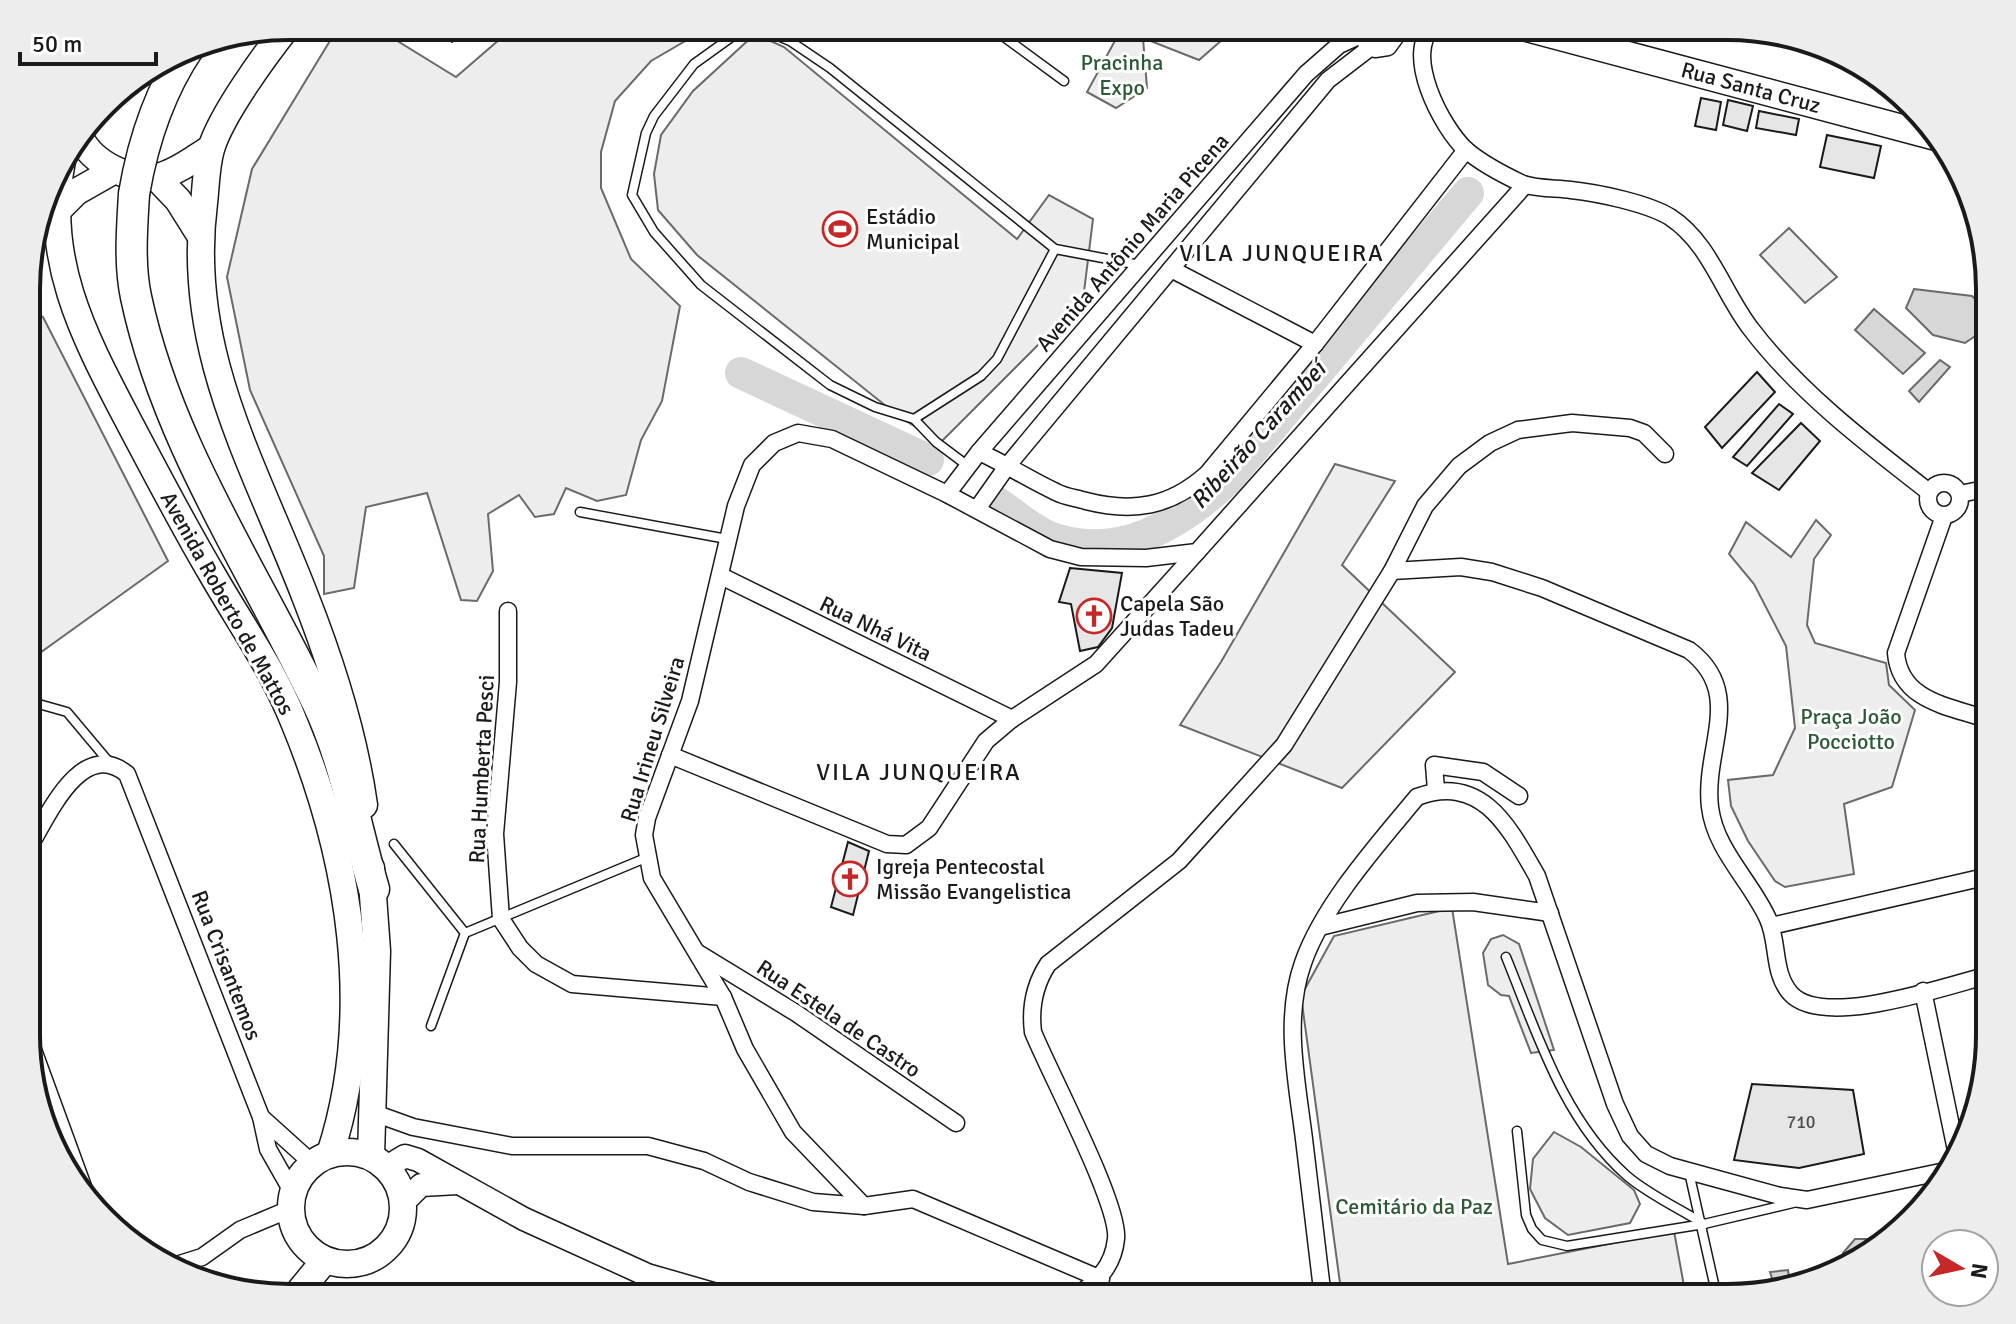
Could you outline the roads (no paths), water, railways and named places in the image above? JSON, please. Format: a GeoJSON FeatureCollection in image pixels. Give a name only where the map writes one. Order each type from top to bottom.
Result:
{"type":"FeatureCollection","features":[{"type":"Feature","properties":{"kind":"highway"},"geometry":{"type":"LineString","coordinates":[[179,66],[161,98],[141,155],[145,186],[132,238],[136,296],[154,361],[222,521],[319,706],[374,889]]}},
{"type":"Feature","properties":{"kind":"main road","name":"Rua Santa Cruz"},"geometry":{"type":"LineString","coordinates":[[1572,40],[1920,133]]}},
{"type":"Feature","properties":{"kind":"main road"},"geometry":{"type":"LineString","coordinates":[[276,41],[258,64],[211,148],[200,235],[200,286],[206,330],[231,420],[305,596],[347,724],[361,782],[374,889],[377,951],[374,1113],[379,1162]]}},
{"type":"Feature","properties":{"kind":"main road"},"geometry":{"type":"LineString","coordinates":[[85,147],[113,171],[178,200],[200,235]]}},
{"type":"Feature","properties":{"kind":"main road"},"geometry":{"type":"LineString","coordinates":[[145,186],[211,148]]}},
{"type":"Feature","properties":{"kind":"main road"},"geometry":{"type":"LineString","coordinates":[[55,213],[76,192],[113,171]]}},
{"type":"Feature","properties":{"kind":"main road","name":"Avenida Roberto de Mattos"},"geometry":{"type":"LineString","coordinates":[[57,199],[55,213],[59,244],[82,334],[168,497],[258,646],[295,722],[343,871],[350,928],[353,1029],[344,1111],[321,1158]]}},
{"type":"Feature","properties":{"kind":"main road"},"geometry":{"type":"LineString","coordinates":[[352,1152],[379,1162],[401,1189],[404,1202],[403,1222],[395,1240],[381,1254],[353,1264],[325,1260],[307,1248],[295,1230],[291,1201],[299,1177],[321,1158],[352,1152]]}},
{"type":"Feature","properties":{"kind":"main road"},"geometry":{"type":"LineString","coordinates":[[305,1284],[325,1260]]}},
{"type":"Feature","properties":{"kind":"street","name":"Avenida Antônio Maria Picena"},"geometry":{"type":"LineString","coordinates":[[947,494],[979,452],[1306,74],[1339,45],[1353,40]]}},
{"type":"Feature","properties":{"kind":"street","name":"Avenida Antônio Maria Picena"},"geometry":{"type":"LineString","coordinates":[[977,509],[1008,465],[1362,40]]}},
{"type":"Feature","properties":{"kind":"street"},"geometry":{"type":"LineString","coordinates":[[1372,40],[1384,49],[1389,40]]}},
{"type":"Feature","properties":{"kind":"street"},"geometry":{"type":"LineString","coordinates":[[1413,40],[1423,45]]}},
{"type":"Feature","properties":{"kind":"street"},"geometry":{"type":"LineString","coordinates":[[1426,40],[1423,45],[1424,76],[1439,113],[1466,150],[1525,185],[1592,192],[1669,217],[1696,240],[1749,327],[1778,360],[1874,449],[1929,492],[1930,508],[1944,516],[1954,513],[1960,505],[1960,494],[1955,486],[1946,483],[1936,485],[1929,492]]}},
{"type":"Feature","properties":{"kind":"street"},"geometry":{"type":"LineString","coordinates":[[979,452],[1058,493],[1130,509],[1156,505],[1190,489],[1207,474],[1315,344],[1466,150]]}},
{"type":"Feature","properties":{"kind":"street"},"geometry":{"type":"LineString","coordinates":[[670,755],[887,844],[906,845],[929,828],[986,741],[1012,719],[1096,664],[1525,185]]}},
{"type":"Feature","properties":{"kind":"street"},"geometry":{"type":"LineString","coordinates":[[1171,269],[1315,344]]}},
{"type":"Feature","properties":{"kind":"street"},"geometry":{"type":"LineString","coordinates":[[1095,1283],[1101,1279],[1117,1238],[1114,1217],[1033,1032],[1031,1017],[1041,975],[1074,941],[1179,861],[1284,745],[1392,571],[1425,506],[1459,466],[1490,443],[1518,430],[1572,423],[1622,426],[1644,433],[1665,454]]}},
{"type":"Feature","properties":{"kind":"street","name":"Rua Irineu Silveira"},"geometry":{"type":"LineString","coordinates":[[864,1206],[793,1132],[745,1049],[723,997],[661,897],[644,835],[647,818],[690,701],[727,539],[752,465],[774,443],[798,433],[832,439],[977,509],[1050,549],[1081,557],[1146,558],[1197,552]]}},
{"type":"Feature","properties":{"kind":"street"},"geometry":{"type":"LineString","coordinates":[[1960,494],[1975,491]]}},
{"type":"Feature","properties":{"kind":"street"},"geometry":{"type":"LineString","coordinates":[[1944,516],[1896,653],[1897,672],[1906,686],[1921,696],[1975,715]]}},
{"type":"Feature","properties":{"kind":"street"},"geometry":{"type":"LineString","coordinates":[[1392,571],[1461,567],[1492,572],[1542,588],[1689,650],[1706,663],[1716,678],[1720,707],[1711,765],[1710,806],[1716,833],[1760,902],[1771,926],[1778,971],[1791,993],[1807,1005],[1842,1009],[1975,978]]}},
{"type":"Feature","properties":{"kind":"street","name":"Rua Nhá Vita"},"geometry":{"type":"LineString","coordinates":[[721,576],[1012,719]]}},
{"type":"Feature","properties":{"kind":"street","name":"Rua Humberta Pesci"},"geometry":{"type":"LineString","coordinates":[[501,919],[495,834],[508,682],[508,611]]}},
{"type":"Feature","properties":{"kind":"street"},"geometry":{"type":"LineString","coordinates":[[40,829],[65,788],[85,769],[102,761],[109,762]]}},
{"type":"Feature","properties":{"kind":"street","name":"Rua Crisantemos"},"geometry":{"type":"LineString","coordinates":[[109,762],[127,774],[151,829],[261,1117],[268,1149],[291,1201]]}},
{"type":"Feature","properties":{"kind":"street"},"geometry":{"type":"LineString","coordinates":[[1436,790],[1434,765],[1483,772],[1519,796]]}},
{"type":"Feature","properties":{"kind":"street"},"geometry":{"type":"LineString","coordinates":[[1321,1283],[1292,1031],[1295,997],[1303,963],[1320,927],[1417,797],[1436,790],[1460,791],[1479,799],[1497,814],[1537,876],[1615,1104],[1630,1136],[1646,1154],[1689,1172],[1755,1191],[1807,1200],[1934,1173]]}},
{"type":"Feature","properties":{"kind":"street"},"geometry":{"type":"LineString","coordinates":[[1771,926],[1975,879]]}},
{"type":"Feature","properties":{"kind":"street"},"geometry":{"type":"LineString","coordinates":[[1320,927],[1417,903],[1473,902],[1550,913]]}},
{"type":"Feature","properties":{"kind":"street"},"geometry":{"type":"LineString","coordinates":[[501,919],[520,948],[536,964],[572,984],[723,997]]}},
{"type":"Feature","properties":{"kind":"street","name":"Rua Estela de Castro"},"geometry":{"type":"LineString","coordinates":[[697,952],[796,1013],[956,1123]]}},
{"type":"Feature","properties":{"kind":"street"},"geometry":{"type":"LineString","coordinates":[[1923,991],[1953,1137]]}},
{"type":"Feature","properties":{"kind":"street"},"geometry":{"type":"LineString","coordinates":[[44,1081],[74,1161]]}},
{"type":"Feature","properties":{"kind":"street"},"geometry":{"type":"LineString","coordinates":[[374,1113],[413,1127],[512,1146],[648,1146],[704,1161],[749,1182],[813,1202],[864,1206],[913,1199],[1101,1279]]}},
{"type":"Feature","properties":{"kind":"street","name":"Rua Crisantemos"},"geometry":{"type":"LineString","coordinates":[[261,1117],[321,1158]]}},
{"type":"Feature","properties":{"kind":"street"},"geometry":{"type":"LineString","coordinates":[[379,1162],[405,1156],[524,1219],[647,1275],[674,1284]]}},
{"type":"Feature","properties":{"kind":"street"},"geometry":{"type":"LineString","coordinates":[[404,1202],[421,1185],[459,1183]]}},
{"type":"Feature","properties":{"kind":"street"},"geometry":{"type":"LineString","coordinates":[[187,1262],[202,1257],[240,1230],[291,1201]]}},
{"type":"Feature","properties":{"kind":"lane"},"geometry":{"type":"LineString","coordinates":[[1009,40],[1064,81]]}},
{"type":"Feature","properties":{"kind":"lane"},"geometry":{"type":"LineString","coordinates":[[728,41],[694,64],[654,116],[640,155],[632,195],[654,232],[701,285],[830,385],[875,407],[914,419],[936,442],[968,466]]}},
{"type":"Feature","properties":{"kind":"lane"},"geometry":{"type":"LineString","coordinates":[[789,41],[830,68],[1055,249],[1141,265]]}},
{"type":"Feature","properties":{"kind":"lane"},"geometry":{"type":"LineString","coordinates":[[914,419],[981,376],[997,359],[1055,249]]}},
{"type":"Feature","properties":{"kind":"lane"},"geometry":{"type":"LineString","coordinates":[[580,512],[727,539]]}},
{"type":"Feature","properties":{"kind":"lane"},"geometry":{"type":"LineString","coordinates":[[40,704],[67,712],[109,762]]}},
{"type":"Feature","properties":{"kind":"lane"},"geometry":{"type":"LineString","coordinates":[[394,844],[465,933]]}},
{"type":"Feature","properties":{"kind":"lane"},"geometry":{"type":"LineString","coordinates":[[431,1026],[465,933],[648,857]]}},
{"type":"Feature","properties":{"kind":"lane"},"geometry":{"type":"LineString","coordinates":[[1506,957],[1553,1074],[1605,1156],[1629,1179],[1704,1224]]}},
{"type":"Feature","properties":{"kind":"lane"},"geometry":{"type":"LineString","coordinates":[[1517,1131],[1526,1215],[1532,1229],[1542,1240],[1567,1246],[1704,1224],[1807,1200]]}},
{"type":"Feature","properties":{"kind":"lane"},"geometry":{"type":"LineString","coordinates":[[1689,1172],[1704,1224],[1715,1283]]}},
{"type":"Feature","properties":{"kind":"waterway","name":"Ribeirão Carambeí"},"geometry":{"type":"LineString","coordinates":[[992,499],[1042,534],[1074,544],[1123,542],[1169,524],[1191,510],[1229,478],[1468,193]]}},
{"type":"Feature","properties":{"kind":"waterway"},"geometry":{"type":"LineString","coordinates":[[741,373],[928,460]]}},
{"type":"Feature","properties":{"kind":"place","name":"Estádio Municipal"},"geometry":{"type":"Point","coordinates":[840,229]}},
{"type":"Feature","properties":{"kind":"place","name":"Capela São Judas Tadeu"},"geometry":{"type":"Point","coordinates":[1094,616]}},
{"type":"Feature","properties":{"kind":"place","name":"Igreja Pentecostal Missão Evangelistica"},"geometry":{"type":"Point","coordinates":[850,879]}},
{"type":"Feature","properties":{"kind":"district","name":"VILA JUNQUEIRA"},"geometry":{"type":"Point","coordinates":[1282,253]}},
{"type":"Feature","properties":{"kind":"district","name":"VILA JUNQUEIRA"},"geometry":{"type":"Point","coordinates":[919,772]}},
{"type":"Feature","properties":{"kind":"park label","name":"Pracinha Expo"},"geometry":{"type":"Point","coordinates":[1122,74]}},
{"type":"Feature","properties":{"kind":"park label","name":"Praça João Pocciotto"},"geometry":{"type":"Point","coordinates":[1851,728]}},
{"type":"Feature","properties":{"kind":"park label","name":"Cemitário da Paz"},"geometry":{"type":"Point","coordinates":[1414,1206]}}]}
